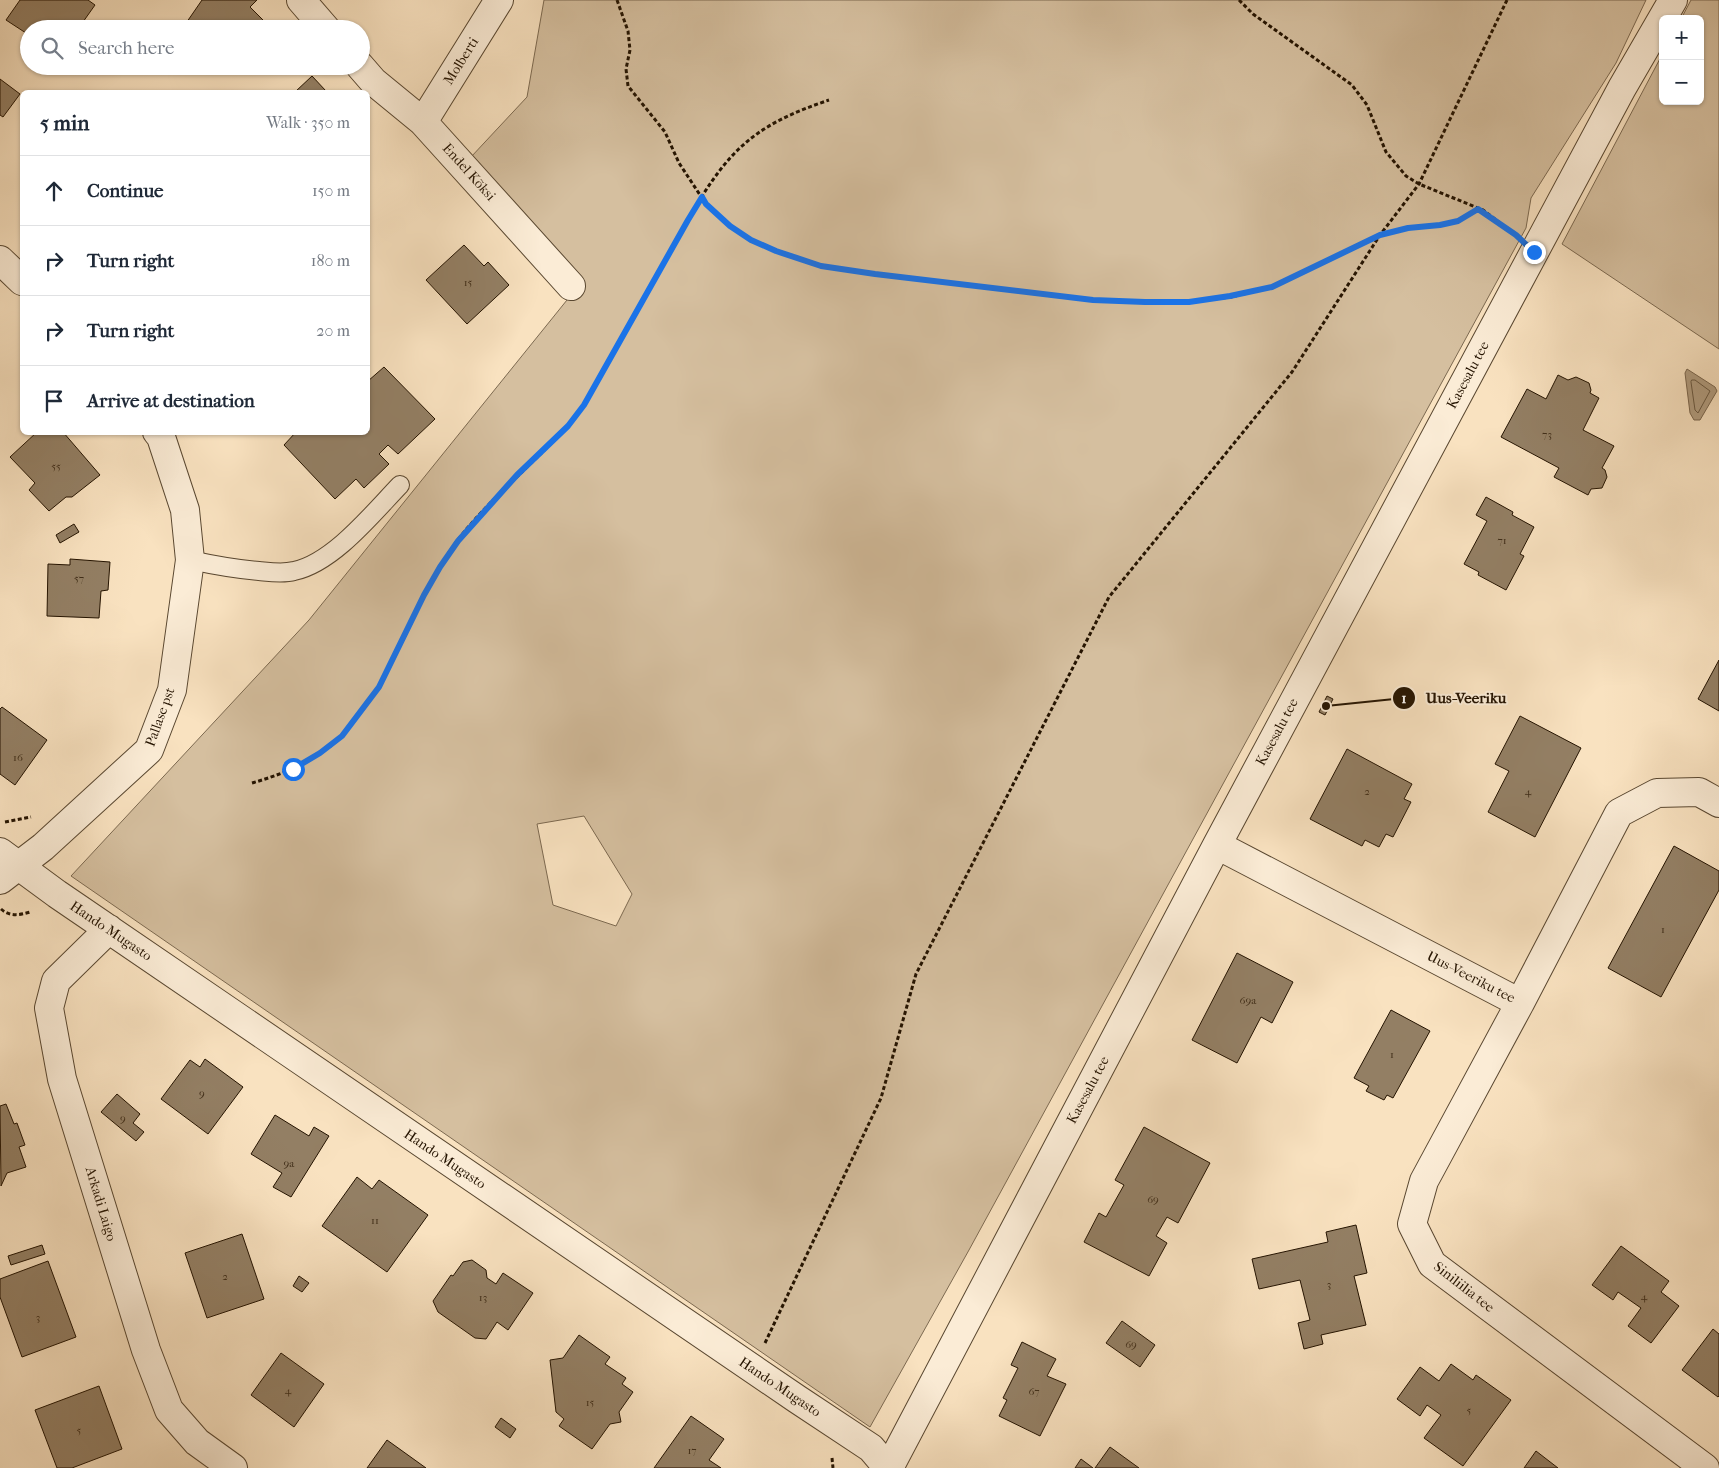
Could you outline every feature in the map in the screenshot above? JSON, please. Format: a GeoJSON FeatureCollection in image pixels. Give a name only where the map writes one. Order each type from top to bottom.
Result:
{"type":"FeatureCollection","features":[{"type":"Feature","properties":{"kind":"street"},"geometry":{"type":"LineString","coordinates":[[301,0],[318,20]]}},
{"type":"Feature","properties":{"kind":"street","name":"Molberti"},"geometry":{"type":"LineString","coordinates":[[423,122],[499,0]]}},
{"type":"Feature","properties":{"kind":"street","name":"Kasesalu tee"},"geometry":{"type":"LineString","coordinates":[[889,1468],[1217,845],[1622,88],[1673,0]]}},
{"type":"Feature","properties":{"kind":"street","name":"Endel Kõksi"},"geometry":{"type":"LineString","coordinates":[[368,75],[423,122],[571,286]]}},
{"type":"Feature","properties":{"kind":"street"},"geometry":{"type":"LineString","coordinates":[[0,260],[20,279]]}},
{"type":"Feature","properties":{"kind":"street","name":"Pallase pst"},"geometry":{"type":"LineString","coordinates":[[6,866],[43,847],[149,750],[172,690],[190,560],[185,510],[160,435]]}},
{"type":"Feature","properties":{"kind":"street","name":"Uus-Veeriku tee"},"geometry":{"type":"LineString","coordinates":[[1217,845],[1520,1003],[1619,814],[1657,793],[1699,792],[1719,803]]}},
{"type":"Feature","properties":{"kind":"street","name":"Hando Mugasto"},"geometry":{"type":"LineString","coordinates":[[6,866],[109,929],[870,1448],[889,1468]]}},
{"type":"Feature","properties":{"kind":"street","name":"Arkadi Laigo"},"geometry":{"type":"LineString","coordinates":[[109,929],[56,981],[49,1008],[62,1079],[146,1350],[169,1410],[198,1442],[233,1468]]}},
{"type":"Feature","properties":{"kind":"street","name":"Siniliilia tee"},"geometry":{"type":"LineString","coordinates":[[1520,1003],[1424,1181],[1412,1224],[1432,1264],[1705,1468]]}},
{"type":"Feature","properties":{"kind":"lane"},"geometry":{"type":"LineString","coordinates":[[190,560],[228,568],[294,572],[315,563],[348,540],[400,485]]}},
{"type":"Feature","properties":{"kind":"path"},"geometry":{"type":"LineString","coordinates":[[618,0],[628,31],[630,50],[626,69],[628,86],[665,132],[679,163],[706,204],[730,226],[751,240],[776,251],[821,266],[1093,300],[1189,302],[1272,287],[1380,235],[1408,228],[1458,221],[1478,209]]}},
{"type":"Feature","properties":{"kind":"path"},"geometry":{"type":"LineString","coordinates":[[1239,0],[1253,14],[1352,85],[1368,105],[1386,152],[1406,176],[1419,184],[1478,209],[1516,235],[1534,252]]}},
{"type":"Feature","properties":{"kind":"path"},"geometry":{"type":"LineString","coordinates":[[764,1346],[881,1098],[916,974],[1109,597],[1292,372],[1380,235],[1419,184],[1507,0]]}},
{"type":"Feature","properties":{"kind":"path"},"geometry":{"type":"LineString","coordinates":[[252,783],[293,769],[320,753],[342,736],[379,687],[424,595],[458,541],[517,475],[568,426],[584,405],[688,220],[726,164],[741,146],[768,126],[798,111],[829,100]]}},
{"type":"Feature","properties":{"kind":"path"},"geometry":{"type":"LineString","coordinates":[[0,823],[36,816]]}},
{"type":"Feature","properties":{"kind":"path"},"geometry":{"type":"LineString","coordinates":[[829,1453],[834,1468]]}},
{"type":"Feature","properties":{"kind":"shaded area"},"geometry":{"type":"Polygon","coordinates":[[[544,0],[1646,0],[1616,63],[1531,198],[1526,228],[969,1250],[870,1427],[71,876],[309,620],[567,300],[457,172],[527,97],[544,0]],[[584,816],[537,824],[553,905],[616,926],[632,894],[584,816]]]}},
{"type":"Feature","properties":{"kind":"shaded area"},"geometry":{"type":"Polygon","coordinates":[[[1691,0],[1719,0],[1719,349],[1562,244],[1659,61],[1659,105],[1704,105],[1704,15],[1683,15],[1691,0]]]}},
{"type":"Feature","properties":{"kind":"water"},"geometry":{"type":"Polygon","coordinates":[[[1687,369],[1715,387],[1717,391],[1700,420],[1694,420],[1690,413],[1685,373],[1687,369]]]}},
{"type":"Feature","properties":{"kind":"building"},"geometry":{"type":"Polygon","coordinates":[[[20,0],[88,0],[95,5],[84,20],[20,20],[20,29],[6,20],[20,0]]]}},
{"type":"Feature","properties":{"kind":"building"},"geometry":{"type":"Polygon","coordinates":[[[202,0],[257,0],[250,7],[263,20],[188,20],[202,0]]]}},
{"type":"Feature","properties":{"kind":"building"},"geometry":{"type":"Polygon","coordinates":[[[312,76],[325,90],[297,90],[312,76]]]}},
{"type":"Feature","properties":{"kind":"building"},"geometry":{"type":"Polygon","coordinates":[[[0,79],[20,94],[3,117],[0,115],[0,79]]]}},
{"type":"Feature","properties":{"kind":"building"},"geometry":{"type":"Polygon","coordinates":[[[464,245],[484,266],[488,262],[509,285],[467,324],[426,280],[464,245]]]}},
{"type":"Feature","properties":{"kind":"building"},"geometry":{"type":"Polygon","coordinates":[[[384,367],[435,419],[398,454],[388,445],[379,454],[389,464],[364,488],[356,479],[335,499],[284,445],[293,435],[370,435],[370,379],[384,367]]]}},
{"type":"Feature","properties":{"kind":"building"},"geometry":{"type":"Polygon","coordinates":[[[1558,375],[1568,380],[1576,377],[1589,383],[1590,393],[1599,398],[1583,430],[1614,446],[1602,468],[1605,470],[1607,477],[1602,488],[1591,489],[1588,495],[1554,477],[1559,468],[1501,437],[1527,389],[1546,399],[1558,375]]]}},
{"type":"Feature","properties":{"kind":"building"},"geometry":{"type":"Polygon","coordinates":[[[34,435],[66,435],[100,475],[72,497],[66,497],[49,511],[29,490],[35,483],[10,457],[34,435]]]}},
{"type":"Feature","properties":{"kind":"building"},"geometry":{"type":"Polygon","coordinates":[[[1486,497],[1513,512],[1512,515],[1534,527],[1520,554],[1524,556],[1506,590],[1478,575],[1479,572],[1464,564],[1487,521],[1476,515],[1486,497]]]}},
{"type":"Feature","properties":{"kind":"building"},"geometry":{"type":"Polygon","coordinates":[[[74,524],[79,532],[60,543],[56,535],[74,524]]]}},
{"type":"Feature","properties":{"kind":"building"},"geometry":{"type":"Polygon","coordinates":[[[70,559],[110,562],[108,590],[101,591],[99,618],[47,616],[48,564],[70,565],[70,559]]]}},
{"type":"Feature","properties":{"kind":"building"},"geometry":{"type":"Polygon","coordinates":[[[1719,660],[1719,711],[1698,699],[1719,660]]]}},
{"type":"Feature","properties":{"kind":"building"},"geometry":{"type":"Polygon","coordinates":[[[1327,696],[1333,699],[1325,715],[1319,712],[1327,696]]]}},
{"type":"Feature","properties":{"kind":"building"},"geometry":{"type":"Polygon","coordinates":[[[2,707],[47,740],[15,785],[0,774],[0,709],[2,707]]]}},
{"type":"Feature","properties":{"kind":"building"},"geometry":{"type":"Polygon","coordinates":[[[1520,716],[1581,748],[1535,837],[1488,812],[1509,771],[1495,764],[1520,716]]]}},
{"type":"Feature","properties":{"kind":"building"},"geometry":{"type":"Polygon","coordinates":[[[1347,749],[1412,784],[1404,799],[1411,802],[1393,837],[1386,834],[1379,847],[1365,840],[1362,846],[1310,819],[1347,749]]]}},
{"type":"Feature","properties":{"kind":"building"},"geometry":{"type":"Polygon","coordinates":[[[1674,846],[1719,871],[1719,890],[1661,997],[1608,968],[1674,846]]]}},
{"type":"Feature","properties":{"kind":"building"},"geometry":{"type":"Polygon","coordinates":[[[1237,953],[1293,982],[1272,1023],[1261,1017],[1237,1063],[1192,1040],[1237,953]]]}},
{"type":"Feature","properties":{"kind":"building"},"geometry":{"type":"Polygon","coordinates":[[[1391,1010],[1430,1031],[1393,1098],[1387,1095],[1384,1100],[1366,1091],[1369,1086],[1354,1078],[1391,1010]]]}},
{"type":"Feature","properties":{"kind":"building"},"geometry":{"type":"Polygon","coordinates":[[[205,1059],[243,1087],[208,1134],[161,1099],[190,1060],[200,1067],[205,1059]]]}},
{"type":"Feature","properties":{"kind":"building"},"geometry":{"type":"Polygon","coordinates":[[[117,1094],[140,1114],[133,1123],[144,1132],[136,1141],[101,1112],[117,1094]]]}},
{"type":"Feature","properties":{"kind":"building"},"geometry":{"type":"Polygon","coordinates":[[[6,1104],[14,1124],[17,1123],[25,1145],[19,1147],[26,1167],[7,1173],[1,1186],[0,1106],[6,1104]]]}},
{"type":"Feature","properties":{"kind":"building"},"geometry":{"type":"Polygon","coordinates":[[[275,1115],[309,1136],[314,1127],[329,1136],[291,1197],[273,1187],[282,1173],[251,1154],[275,1115]]]}},
{"type":"Feature","properties":{"kind":"building"},"geometry":{"type":"Polygon","coordinates":[[[1144,1127],[1210,1163],[1178,1223],[1167,1217],[1156,1236],[1167,1243],[1149,1276],[1084,1242],[1099,1213],[1106,1217],[1124,1185],[1115,1180],[1144,1127]]]}},
{"type":"Feature","properties":{"kind":"building"},"geometry":{"type":"Polygon","coordinates":[[[357,1177],[372,1189],[379,1180],[428,1215],[387,1272],[322,1226],[357,1177]]]}},
{"type":"Feature","properties":{"kind":"building"},"geometry":{"type":"Polygon","coordinates":[[[1356,1225],[1367,1273],[1354,1276],[1366,1325],[1321,1335],[1323,1344],[1304,1349],[1298,1323],[1310,1320],[1300,1280],[1259,1289],[1252,1259],[1328,1242],[1326,1232],[1356,1225]]]}},
{"type":"Feature","properties":{"kind":"building"},"geometry":{"type":"Polygon","coordinates":[[[242,1234],[264,1299],[207,1318],[185,1253],[242,1234]]]}},
{"type":"Feature","properties":{"kind":"building"},"geometry":{"type":"Polygon","coordinates":[[[42,1245],[45,1254],[11,1265],[8,1256],[42,1245]]]}},
{"type":"Feature","properties":{"kind":"building"},"geometry":{"type":"Polygon","coordinates":[[[1621,1246],[1669,1281],[1661,1292],[1679,1306],[1651,1343],[1628,1326],[1641,1308],[1618,1292],[1613,1300],[1592,1285],[1621,1246]]]}},
{"type":"Feature","properties":{"kind":"building"},"geometry":{"type":"Polygon","coordinates":[[[472,1260],[486,1270],[487,1278],[496,1284],[503,1273],[533,1293],[508,1330],[497,1322],[486,1339],[475,1338],[438,1312],[433,1301],[451,1275],[453,1276],[463,1262],[472,1260]]]}},
{"type":"Feature","properties":{"kind":"building"},"geometry":{"type":"Polygon","coordinates":[[[48,1261],[76,1337],[22,1357],[0,1297],[0,1279],[48,1261]]]}},
{"type":"Feature","properties":{"kind":"building"},"geometry":{"type":"Polygon","coordinates":[[[299,1276],[309,1283],[302,1292],[293,1286],[299,1276]]]}},
{"type":"Feature","properties":{"kind":"building"},"geometry":{"type":"Polygon","coordinates":[[[1122,1321],[1155,1345],[1140,1367],[1106,1343],[1122,1321]]]}},
{"type":"Feature","properties":{"kind":"building"},"geometry":{"type":"Polygon","coordinates":[[[1713,1329],[1719,1334],[1718,1397],[1682,1370],[1713,1329]]]}},
{"type":"Feature","properties":{"kind":"building"},"geometry":{"type":"Polygon","coordinates":[[[579,1335],[610,1357],[605,1364],[626,1378],[622,1384],[633,1392],[619,1412],[621,1422],[610,1424],[592,1449],[559,1426],[564,1419],[556,1412],[550,1360],[563,1358],[579,1335]]]}},
{"type":"Feature","properties":{"kind":"building"},"geometry":{"type":"Polygon","coordinates":[[[1022,1342],[1056,1359],[1047,1376],[1066,1384],[1040,1436],[999,1416],[1007,1400],[1003,1398],[1018,1368],[1011,1365],[1022,1342]]]}},
{"type":"Feature","properties":{"kind":"building"},"geometry":{"type":"Polygon","coordinates":[[[281,1353],[324,1384],[294,1427],[251,1395],[281,1353]]]}},
{"type":"Feature","properties":{"kind":"building"},"geometry":{"type":"Polygon","coordinates":[[[1451,1364],[1473,1380],[1476,1375],[1511,1400],[1463,1466],[1424,1438],[1441,1415],[1427,1405],[1420,1416],[1397,1399],[1420,1367],[1439,1381],[1451,1364]]]}},
{"type":"Feature","properties":{"kind":"building"},"geometry":{"type":"Polygon","coordinates":[[[99,1386],[122,1449],[72,1468],[57,1468],[35,1410],[99,1386]]]}},
{"type":"Feature","properties":{"kind":"building"},"geometry":{"type":"Polygon","coordinates":[[[691,1416],[724,1439],[709,1460],[721,1468],[654,1468],[691,1416]]]}},
{"type":"Feature","properties":{"kind":"building"},"geometry":{"type":"Polygon","coordinates":[[[501,1418],[516,1429],[510,1438],[495,1427],[501,1418]]]}},
{"type":"Feature","properties":{"kind":"building"},"geometry":{"type":"Polygon","coordinates":[[[387,1440],[426,1468],[367,1468],[387,1440]]]}},
{"type":"Feature","properties":{"kind":"building"},"geometry":{"type":"Polygon","coordinates":[[[1110,1447],[1139,1468],[1095,1468],[1110,1447]]]}},
{"type":"Feature","properties":{"kind":"building"},"geometry":{"type":"Polygon","coordinates":[[[1536,1451],[1558,1468],[1524,1468],[1536,1451]]]}},
{"type":"Feature","properties":{"kind":"building"},"geometry":{"type":"Polygon","coordinates":[[[1081,1459],[1093,1468],[1075,1468],[1081,1459]]]}},
{"type":"Feature","properties":{"kind":"place","name":"Uus-Veeriku"},"geometry":{"type":"Point","coordinates":[1326,706]}},
{"type":"Feature","properties":{"kind":"route"},"geometry":{"type":"LineString","coordinates":[[293,769],[320,753],[342,736],[379,687],[424,595],[458,541],[481,513],[517,475],[568,426],[584,405],[702,197],[706,204],[730,226],[751,240],[776,251],[821,266],[1093,300],[1189,302],[1272,287],[1380,235],[1408,228],[1458,221],[1478,209],[1516,235],[1534,252]]}}]}
